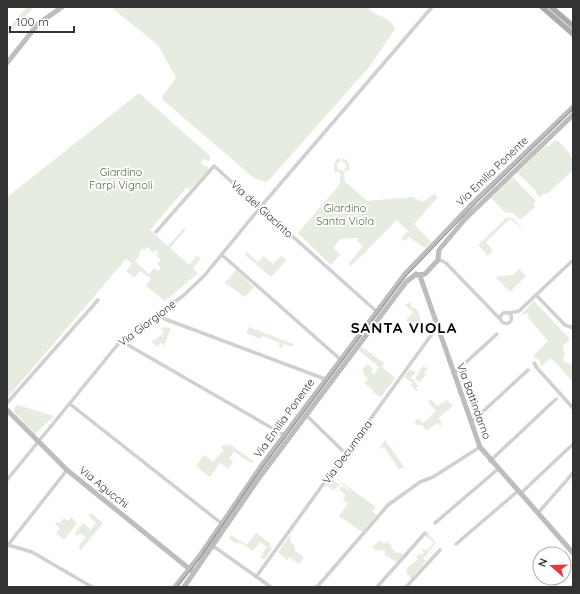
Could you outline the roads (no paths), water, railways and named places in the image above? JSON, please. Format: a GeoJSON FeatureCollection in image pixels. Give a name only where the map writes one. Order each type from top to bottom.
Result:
{"type":"FeatureCollection","features":[{"type":"Feature","properties":{"kind":"main road"},"geometry":{"type":"LineString","coordinates":[[7,63],[38,24],[62,7]]}},
{"type":"Feature","properties":{"kind":"main road"},"geometry":{"type":"LineString","coordinates":[[542,7],[573,34]]}},
{"type":"Feature","properties":{"kind":"main road"},"geometry":{"type":"LineString","coordinates":[[550,7],[573,26]]}},
{"type":"Feature","properties":{"kind":"main road","name":"Via Emilia Ponente"},"geometry":{"type":"LineString","coordinates":[[175,587],[376,311],[426,251],[475,201],[573,107]]}},
{"type":"Feature","properties":{"kind":"main road","name":"Via Emilia Ponente"},"geometry":{"type":"LineString","coordinates":[[184,587],[248,494],[382,312],[407,281],[418,275],[425,274],[438,257],[439,250],[466,218],[573,115]]}},
{"type":"Feature","properties":{"kind":"main road"},"geometry":{"type":"LineString","coordinates":[[426,251],[432,249],[438,257]]}},
{"type":"Feature","properties":{"kind":"main road"},"geometry":{"type":"LineString","coordinates":[[415,264],[413,269],[418,275]]}},
{"type":"Feature","properties":{"kind":"main road","name":"Via Battindarno"},"geometry":{"type":"LineString","coordinates":[[418,275],[480,447],[490,461],[573,553]]}},
{"type":"Feature","properties":{"kind":"main road","name":"Via Agucchi"},"geometry":{"type":"LineString","coordinates":[[7,410],[67,470],[194,573]]}},
{"type":"Feature","properties":{"kind":"street","name":"Via Giorgione"},"geometry":{"type":"LineString","coordinates":[[7,480],[121,341],[196,284],[222,255],[260,207],[432,7]]}},
{"type":"Feature","properties":{"kind":"street","name":"Via del Giacinto"},"geometry":{"type":"LineString","coordinates":[[156,232],[214,166],[376,311]]}},
{"type":"Feature","properties":{"kind":"street"},"geometry":{"type":"LineString","coordinates":[[222,255],[340,359]]}},
{"type":"Feature","properties":{"kind":"street"},"geometry":{"type":"LineString","coordinates":[[438,257],[446,263],[505,323],[509,322],[572,261]]}},
{"type":"Feature","properties":{"kind":"street"},"geometry":{"type":"LineString","coordinates":[[536,295],[565,325],[573,328]]}},
{"type":"Feature","properties":{"kind":"street"},"geometry":{"type":"LineString","coordinates":[[7,404],[98,300]]}},
{"type":"Feature","properties":{"kind":"street"},"geometry":{"type":"LineString","coordinates":[[492,311],[502,313],[519,311]]}},
{"type":"Feature","properties":{"kind":"street"},"geometry":{"type":"LineString","coordinates":[[500,319],[502,313]]}},
{"type":"Feature","properties":{"kind":"street"},"geometry":{"type":"LineString","coordinates":[[509,313],[511,319]]}},
{"type":"Feature","properties":{"kind":"street"},"geometry":{"type":"LineString","coordinates":[[157,315],[325,379]]}},
{"type":"Feature","properties":{"kind":"street","name":"Via Decumana"},"geometry":{"type":"LineString","coordinates":[[256,576],[437,327]]}},
{"type":"Feature","properties":{"kind":"street"},"geometry":{"type":"LineString","coordinates":[[454,374],[497,334]]}},
{"type":"Feature","properties":{"kind":"street"},"geometry":{"type":"LineString","coordinates":[[121,341],[284,436]]}},
{"type":"Feature","properties":{"kind":"street"},"geometry":{"type":"LineString","coordinates":[[534,363],[573,408]]}},
{"type":"Feature","properties":{"kind":"street"},"geometry":{"type":"LineString","coordinates":[[470,422],[478,417],[528,370]]}},
{"type":"Feature","properties":{"kind":"street"},"geometry":{"type":"LineString","coordinates":[[490,461],[556,400]]}},
{"type":"Feature","properties":{"kind":"street"},"geometry":{"type":"LineString","coordinates":[[70,404],[221,523]]}},
{"type":"Feature","properties":{"kind":"street"},"geometry":{"type":"LineString","coordinates":[[306,415],[345,454]]}},
{"type":"Feature","properties":{"kind":"street"},"geometry":{"type":"LineString","coordinates":[[456,544],[519,492],[573,444]]}},
{"type":"Feature","properties":{"kind":"street"},"geometry":{"type":"LineString","coordinates":[[317,587],[388,505],[420,482],[433,477],[480,447]]}},
{"type":"Feature","properties":{"kind":"street"},"geometry":{"type":"LineString","coordinates":[[435,523],[498,469]]}},
{"type":"Feature","properties":{"kind":"street"},"geometry":{"type":"LineString","coordinates":[[67,470],[8,545],[29,551],[92,587]]}},
{"type":"Feature","properties":{"kind":"street"},"geometry":{"type":"LineString","coordinates":[[538,513],[573,473]]}},
{"type":"Feature","properties":{"kind":"street"},"geometry":{"type":"LineString","coordinates":[[377,587],[425,533]]}},
{"type":"Feature","properties":{"kind":"street"},"geometry":{"type":"LineString","coordinates":[[213,546],[271,587]]}},
{"type":"Feature","properties":{"kind":"street"},"geometry":{"type":"LineString","coordinates":[[406,587],[440,550]]}},
{"type":"Feature","properties":{"kind":"tram line"},"geometry":{"type":"LineString","coordinates":[[177,587],[200,558],[256,476],[404,278],[477,202],[573,109]]}},
{"type":"Feature","properties":{"kind":"district","name":"SANTA VIOLA"},"geometry":{"type":"Point","coordinates":[404,328]}},
{"type":"Feature","properties":{"kind":"park label","name":"Giardino Farpi Vignoli"},"geometry":{"type":"Point","coordinates":[121,178]}},
{"type":"Feature","properties":{"kind":"park label","name":"Giardino Santa Viola"},"geometry":{"type":"Point","coordinates":[345,214]}}]}
